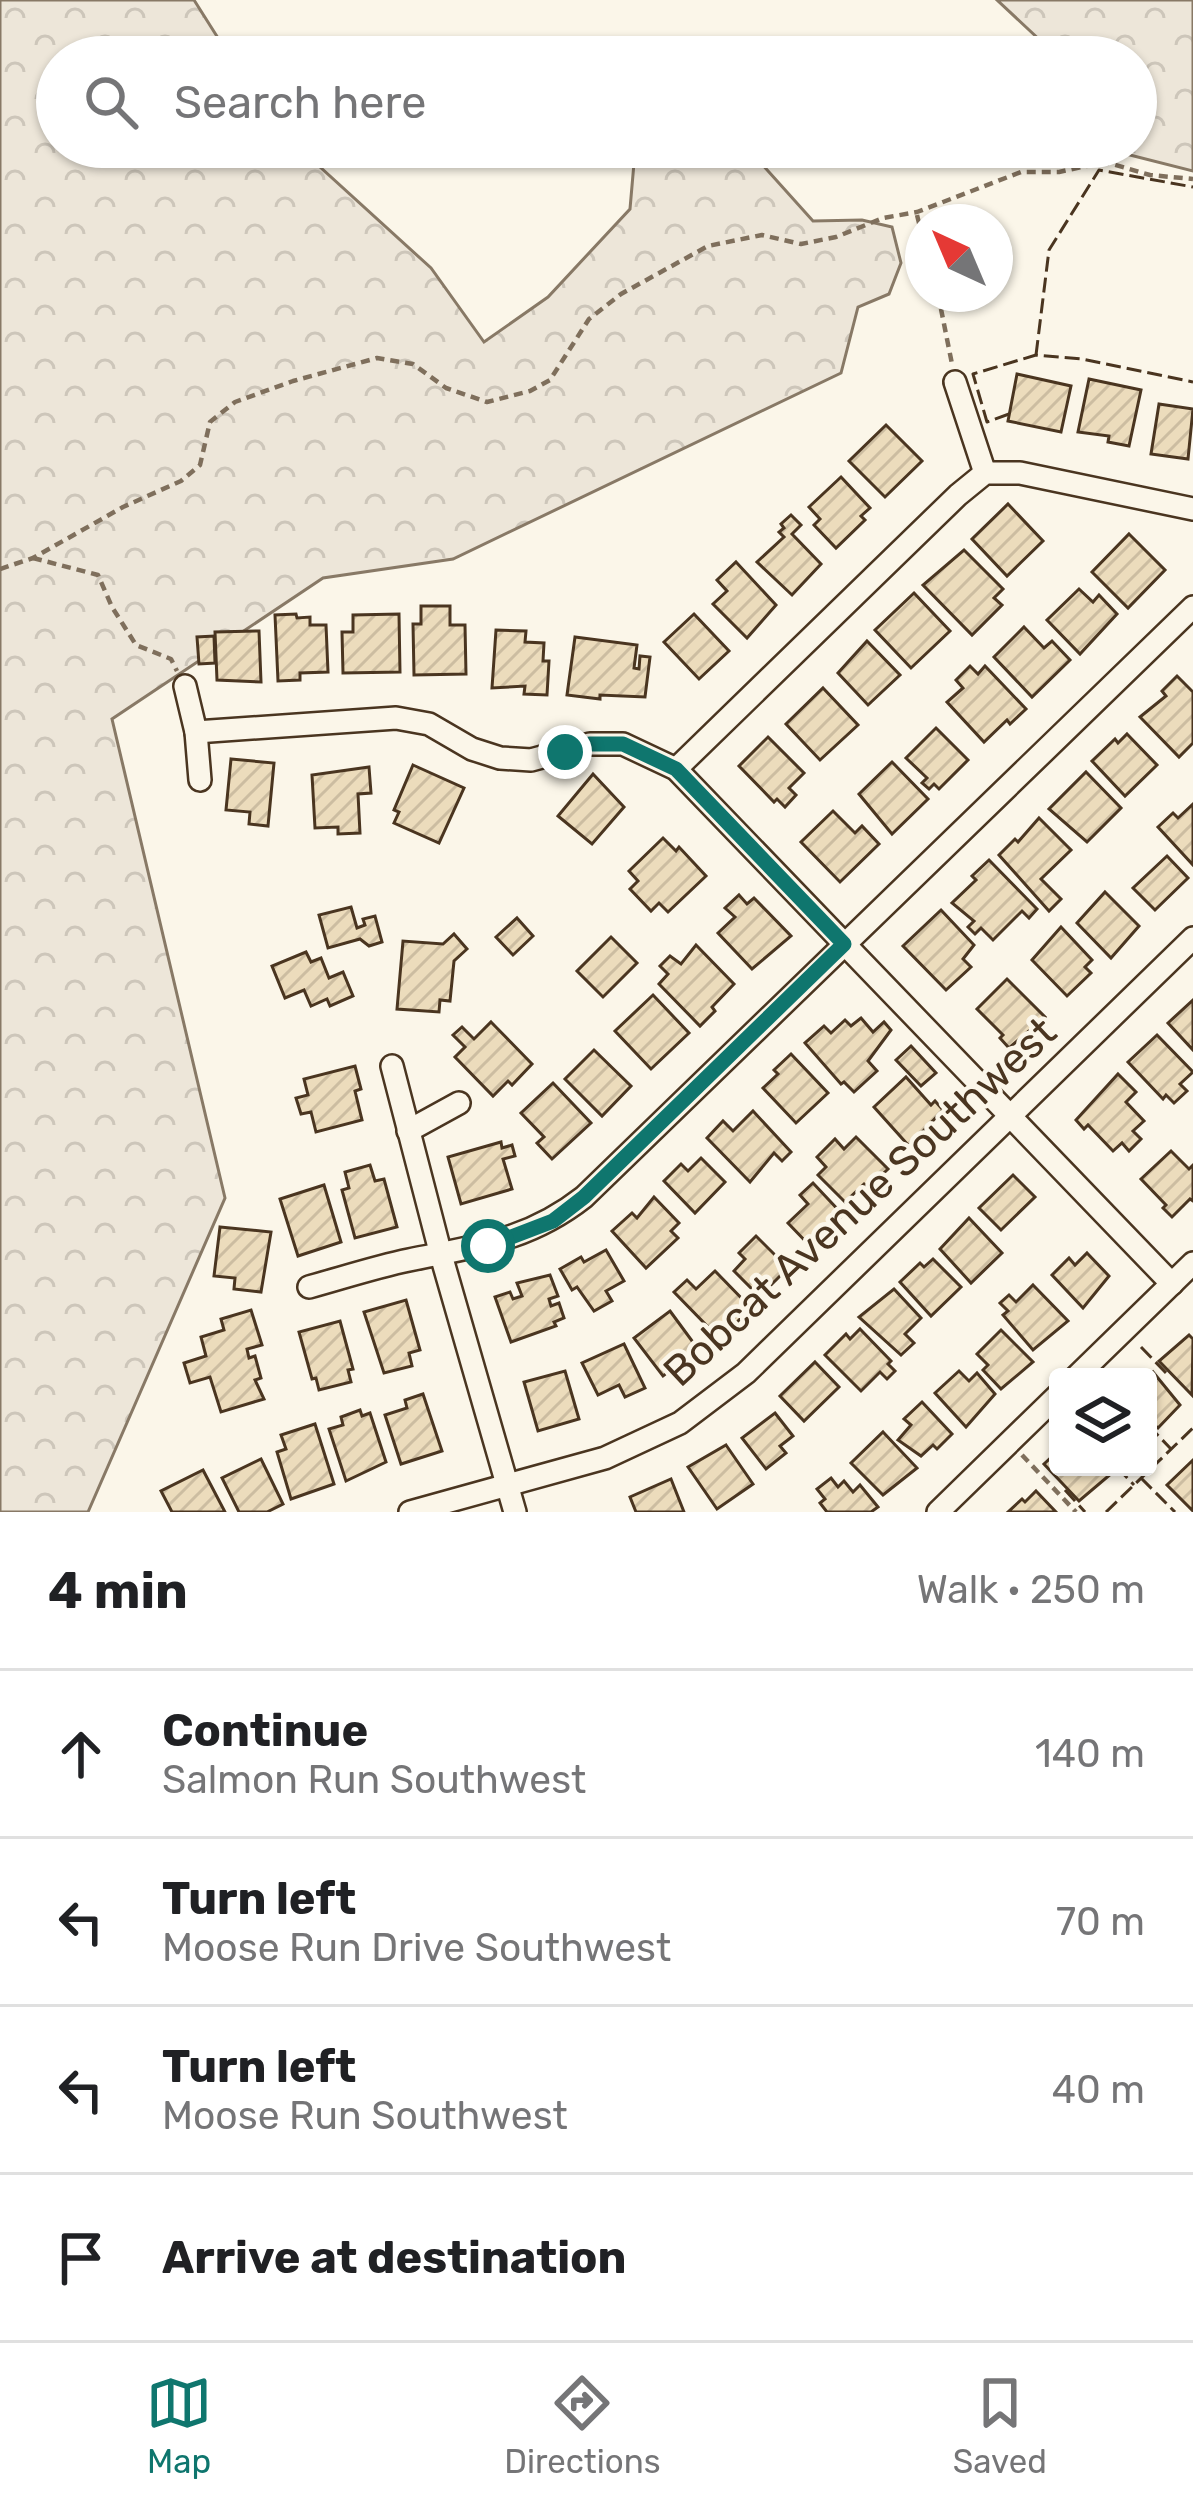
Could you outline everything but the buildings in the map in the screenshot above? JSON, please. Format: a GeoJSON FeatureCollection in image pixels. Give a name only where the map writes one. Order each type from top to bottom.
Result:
{"type":"FeatureCollection","features":[{"type":"Feature","properties":{"kind":"street"},"geometry":{"type":"LineString","coordinates":[[955,382],[985,473]]}},
{"type":"Feature","properties":{"kind":"street"},"geometry":{"type":"LineString","coordinates":[[676,769],[985,473],[1020,473],[1193,509]]}},
{"type":"Feature","properties":{"kind":"street"},"geometry":{"type":"LineString","coordinates":[[309,1287],[410,1260],[488,1246],[553,1221],[584,1197],[1193,607]]}},
{"type":"Feature","properties":{"kind":"street"},"geometry":{"type":"LineString","coordinates":[[185,686],[196,732],[200,780]]}},
{"type":"Feature","properties":{"kind":"street"},"geometry":{"type":"LineString","coordinates":[[196,732],[396,718],[429,724],[472,749],[500,758],[530,760],[590,744],[623,744],[676,769],[1172,1284]]}},
{"type":"Feature","properties":{"kind":"street","name":"Bobcat Avenue Southwest"},"geometry":{"type":"LineString","coordinates":[[410,1512],[605,1458],[680,1424],[746,1373],[1193,938]]}},
{"type":"Feature","properties":{"kind":"street"},"geometry":{"type":"LineString","coordinates":[[392,1066],[440,1256],[515,1512]]}},
{"type":"Feature","properties":{"kind":"street"},"geometry":{"type":"LineString","coordinates":[[408,1131],[459,1103]]}},
{"type":"Feature","properties":{"kind":"street"},"geometry":{"type":"LineString","coordinates":[[1085,1368],[1193,1263]]}},
{"type":"Feature","properties":{"kind":"street"},"geometry":{"type":"LineString","coordinates":[[938,1512],[1049,1404]]}},
{"type":"Feature","properties":{"kind":"path"},"geometry":{"type":"LineString","coordinates":[[938,204],[1021,172],[1077,168]]}},
{"type":"Feature","properties":{"kind":"path"},"geometry":{"type":"LineString","coordinates":[[1126,168],[1193,179]]}},
{"type":"Feature","properties":{"kind":"path"},"geometry":{"type":"LineString","coordinates":[[0,569],[33,558],[123,506],[181,482],[200,465],[210,422],[235,402],[377,358],[412,364],[446,388],[487,402],[530,391],[550,380],[589,319],[621,294],[708,246],[762,236],[801,244],[905,214]]}},
{"type":"Feature","properties":{"kind":"path"},"geometry":{"type":"LineString","coordinates":[[941,312],[955,382]]}},
{"type":"Feature","properties":{"kind":"path"},"geometry":{"type":"LineString","coordinates":[[33,558],[98,575],[136,645],[171,659],[185,686]]}},
{"type":"Feature","properties":{"kind":"path"},"geometry":{"type":"LineString","coordinates":[[1010,1442],[1076,1512]]}},
{"type":"Feature","properties":{"kind":"green space"},"geometry":{"type":"Polygon","coordinates":[[[0,0],[194,0],[217,36],[36,36],[36,168],[321,168],[431,268],[484,342],[548,297],[630,209],[634,168],[765,168],[813,221],[862,220],[892,227],[901,263],[889,294],[858,307],[841,373],[453,559],[323,578],[112,719],[225,1198],[88,1512],[0,1512],[0,0]]]}},
{"type":"Feature","properties":{"kind":"green space"},"geometry":{"type":"Polygon","coordinates":[[[997,0],[1193,0],[1193,171],[1157,162],[1157,36],[1036,36],[997,0]]]}},
{"type":"Feature","properties":{"kind":"fence"},"geometry":{"type":"LineString","coordinates":[[1036,355],[1049,250],[1099,170],[1193,187]]}},
{"type":"Feature","properties":{"kind":"fence"},"geometry":{"type":"LineString","coordinates":[[1009,414],[987,422],[973,374],[1036,355],[1082,359],[1193,382]]}},
{"type":"Feature","properties":{"kind":"fence"},"geometry":{"type":"LineString","coordinates":[[1141,1347],[1170,1377]]}},
{"type":"Feature","properties":{"kind":"fence"},"geometry":{"type":"LineString","coordinates":[[1106,1512],[1193,1428]]}},
{"type":"Feature","properties":{"kind":"fence"},"geometry":{"type":"LineString","coordinates":[[1157,1434],[1171,1449]]}},
{"type":"Feature","properties":{"kind":"fence"},"geometry":{"type":"LineString","coordinates":[[1126,1476],[1134,1485]]}},
{"type":"Feature","properties":{"kind":"fence"},"geometry":{"type":"LineString","coordinates":[[1141,1478],[1175,1512]]}},
{"type":"Feature","properties":{"kind":"fence"},"geometry":{"type":"LineString","coordinates":[[1065,1490],[1085,1512]]}},
{"type":"Feature","properties":{"kind":"route"},"geometry":{"type":"LineString","coordinates":[[488,1246],[553,1221],[584,1197],[844,944],[676,769],[623,744],[590,744],[565,752]]}}]}
